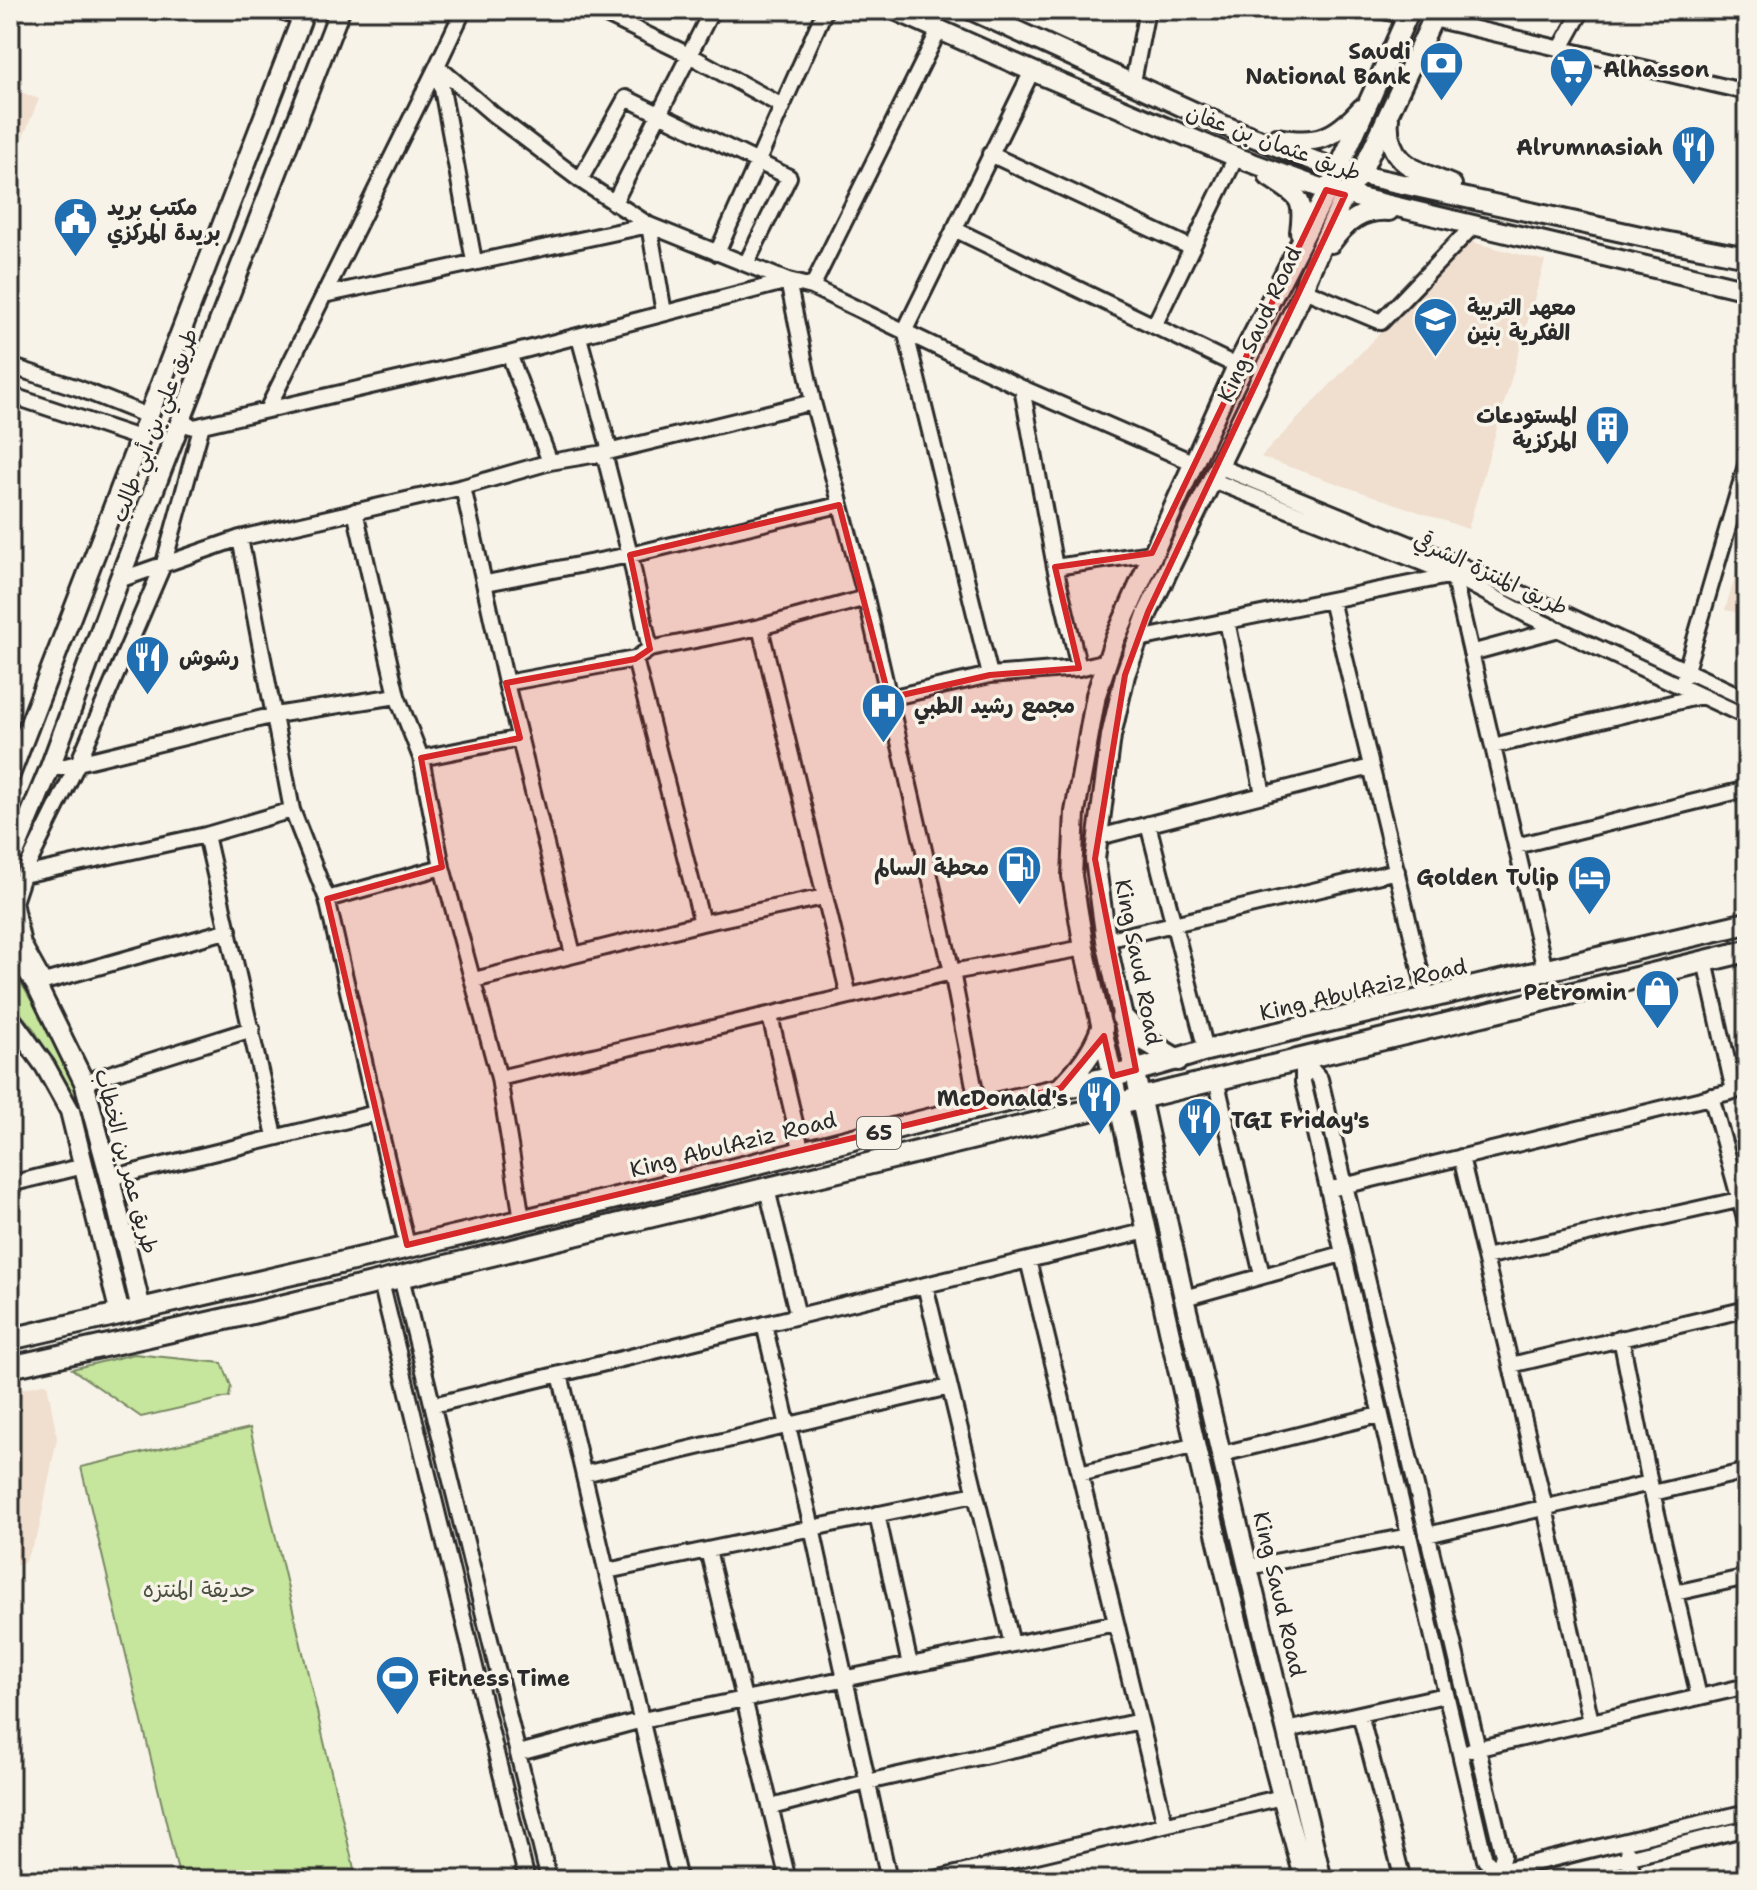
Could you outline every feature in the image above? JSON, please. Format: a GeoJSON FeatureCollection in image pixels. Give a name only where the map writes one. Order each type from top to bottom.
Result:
{"type":"FeatureCollection","features":[{"type":"Feature","properties":{"kind":"highway","name":"King AbulAziz Road"},"geometry":{"type":"LineString","coordinates":[[10,1339],[802,1153],[1178,1060],[1206,1050],[1747,923]]}},
{"type":"Feature","properties":{"kind":"highway","name":"65"},"geometry":{"type":"LineString","coordinates":[[10,1367],[381,1282],[1747,951]]}},
{"type":"Feature","properties":{"kind":"highway"},"geometry":{"type":"LineString","coordinates":[[1122,1017],[1146,1041],[1178,1060]]}},
{"type":"Feature","properties":{"kind":"highway"},"geometry":{"type":"LineString","coordinates":[[1061,1088],[1095,1049],[1102,1028]]}},
{"type":"Feature","properties":{"kind":"main road","name":"طريق علي بن أبي طالب"},"geometry":{"type":"LineString","coordinates":[[10,857],[49,770],[119,580],[340,10]]}},
{"type":"Feature","properties":{"kind":"main road","name":"طريق عثمان بن عفان"},"geometry":{"type":"LineString","coordinates":[[895,10],[1238,158],[1326,190],[1747,290]]}},
{"type":"Feature","properties":{"kind":"main road","name":"طريق عثمان بن عفان"},"geometry":{"type":"LineString","coordinates":[[971,10],[1237,131],[1338,170],[1747,257]]}},
{"type":"Feature","properties":{"kind":"main road","name":"King Saud Road"},"geometry":{"type":"LineString","coordinates":[[1305,1880],[1196,1445],[1084,948],[1072,876],[1075,812],[1096,695],[1152,553],[1237,366],[1338,170],[1408,13]]}},
{"type":"Feature","properties":{"kind":"main road","name":"طريق علي بن أبي طالب"},"geometry":{"type":"LineString","coordinates":[[10,775],[303,14]]}},
{"type":"Feature","properties":{"kind":"main road","name":"King Saud Road"},"geometry":{"type":"LineString","coordinates":[[1322,1880],[1184,1298],[1106,940],[1095,859],[1111,736],[1125,675],[1148,612],[1345,195],[1361,173],[1435,15]]}},
{"type":"Feature","properties":{"kind":"main road"},"geometry":{"type":"LineString","coordinates":[[1399,90],[1389,117],[1388,137],[1403,163],[1510,208]]}},
{"type":"Feature","properties":{"kind":"main road"},"geometry":{"type":"LineString","coordinates":[[1237,131],[1299,141],[1323,138],[1343,129],[1373,95]]}},
{"type":"Feature","properties":{"kind":"main road"},"geometry":{"type":"LineString","coordinates":[[1238,158],[1299,199],[1303,211],[1299,246]]}},
{"type":"Feature","properties":{"kind":"main road"},"geometry":{"type":"LineString","coordinates":[[1305,284],[1343,227],[1354,219],[1375,210],[1420,214]]}},
{"type":"Feature","properties":{"kind":"main road","name":"طريق عمر بن الخطاب"},"geometry":{"type":"LineString","coordinates":[[10,945],[40,984],[84,1082],[141,1309]]}},
{"type":"Feature","properties":{"kind":"main road","name":"طريق عمر بن الخطاب"},"geometry":{"type":"LineString","coordinates":[[10,1018],[70,1111],[120,1314]]}},
{"type":"Feature","properties":{"kind":"main road"},"geometry":{"type":"LineString","coordinates":[[10,1032],[28,1042]]}},
{"type":"Feature","properties":{"kind":"street"},"geometry":{"type":"LineString","coordinates":[[280,10],[303,14]]}},
{"type":"Feature","properties":{"kind":"street"},"geometry":{"type":"LineString","coordinates":[[268,408],[462,10]]}},
{"type":"Feature","properties":{"kind":"street"},"geometry":{"type":"LineString","coordinates":[[596,10],[691,56],[782,106]]}},
{"type":"Feature","properties":{"kind":"street"},"geometry":{"type":"LineString","coordinates":[[614,203],[712,10]]}},
{"type":"Feature","properties":{"kind":"street"},"geometry":{"type":"LineString","coordinates":[[717,253],[825,10]]}},
{"type":"Feature","properties":{"kind":"street"},"geometry":{"type":"LineString","coordinates":[[1133,82],[1147,10]]}},
{"type":"Feature","properties":{"kind":"street"},"geometry":{"type":"LineString","coordinates":[[1378,10],[1408,13]]}},
{"type":"Feature","properties":{"kind":"street"},"geometry":{"type":"LineString","coordinates":[[1561,48],[1582,10]]}},
{"type":"Feature","properties":{"kind":"street"},"geometry":{"type":"LineString","coordinates":[[1435,15],[1747,92]]}},
{"type":"Feature","properties":{"kind":"street"},"geometry":{"type":"LineString","coordinates":[[812,287],[939,30]]}},
{"type":"Feature","properties":{"kind":"street"},"geometry":{"type":"LineString","coordinates":[[437,66],[494,115],[580,180],[649,225],[788,281],[812,287],[1022,388],[1192,462]]}},
{"type":"Feature","properties":{"kind":"street"},"geometry":{"type":"LineString","coordinates":[[437,66],[474,261]]}},
{"type":"Feature","properties":{"kind":"street"},"geometry":{"type":"LineString","coordinates":[[990,675],[905,330],[1032,71]]}},
{"type":"Feature","properties":{"kind":"street"},"geometry":{"type":"LineString","coordinates":[[580,180],[626,98],[758,160],[789,177],[746,264]]}},
{"type":"Feature","properties":{"kind":"street"},"geometry":{"type":"LineString","coordinates":[[990,154],[1192,248]]}},
{"type":"Feature","properties":{"kind":"street"},"geometry":{"type":"LineString","coordinates":[[1154,326],[1238,158]]}},
{"type":"Feature","properties":{"kind":"street"},"geometry":{"type":"LineString","coordinates":[[324,295],[649,225]]}},
{"type":"Feature","properties":{"kind":"street"},"geometry":{"type":"LineString","coordinates":[[649,225],[664,313]]}},
{"type":"Feature","properties":{"kind":"street"},"geometry":{"type":"LineString","coordinates":[[1305,284],[1381,322],[1474,225]]}},
{"type":"Feature","properties":{"kind":"street"},"geometry":{"type":"LineString","coordinates":[[954,229],[1237,366]]}},
{"type":"Feature","properties":{"kind":"street"},"geometry":{"type":"LineString","coordinates":[[181,423],[194,427],[509,354],[788,281]]}},
{"type":"Feature","properties":{"kind":"street"},"geometry":{"type":"LineString","coordinates":[[788,281],[813,402],[866,598],[952,972],[978,1107]]}},
{"type":"Feature","properties":{"kind":"street"},"geometry":{"type":"LineString","coordinates":[[579,337],[650,649]]}},
{"type":"Feature","properties":{"kind":"street"},"geometry":{"type":"LineString","coordinates":[[509,354],[550,462]]}},
{"type":"Feature","properties":{"kind":"street"},"geometry":{"type":"LineString","coordinates":[[10,366],[78,388],[148,416]]}},
{"type":"Feature","properties":{"kind":"street"},"geometry":{"type":"LineString","coordinates":[[1022,388],[1055,567],[1079,668]]}},
{"type":"Feature","properties":{"kind":"street"},"geometry":{"type":"LineString","coordinates":[[10,395],[139,438]]}},
{"type":"Feature","properties":{"kind":"street"},"geometry":{"type":"LineString","coordinates":[[119,580],[240,538],[813,402]]}},
{"type":"Feature","properties":{"kind":"street"},"geometry":{"type":"LineString","coordinates":[[202,425],[164,563],[79,761],[23,875],[14,902],[23,944],[40,984],[229,930]]}},
{"type":"Feature","properties":{"kind":"street"},"geometry":{"type":"LineString","coordinates":[[1682,685],[1747,462]]}},
{"type":"Feature","properties":{"kind":"street","name":"طريق المنتزة الشرقي"},"geometry":{"type":"LineString","coordinates":[[1215,473],[1456,570],[1559,629],[1747,717]]}},
{"type":"Feature","properties":{"kind":"street"},"geometry":{"type":"LineString","coordinates":[[463,487],[506,683],[573,954]]}},
{"type":"Feature","properties":{"kind":"street"},"geometry":{"type":"LineString","coordinates":[[486,583],[630,555],[839,505]]}},
{"type":"Feature","properties":{"kind":"street"},"geometry":{"type":"LineString","coordinates":[[355,511],[397,696],[421,758],[442,867],[499,1078],[522,1219]]}},
{"type":"Feature","properties":{"kind":"street"},"geometry":{"type":"LineString","coordinates":[[240,538],[292,810],[327,899],[407,1245]]}},
{"type":"Feature","properties":{"kind":"street"},"geometry":{"type":"LineString","coordinates":[[1055,567],[1152,553]]}},
{"type":"Feature","properties":{"kind":"street"},"geometry":{"type":"LineString","coordinates":[[1456,570],[1471,653],[1545,970]]}},
{"type":"Feature","properties":{"kind":"street"},"geometry":{"type":"LineString","coordinates":[[1139,639],[1331,600],[1456,570],[1687,669],[1747,699]]}},
{"type":"Feature","properties":{"kind":"street"},"geometry":{"type":"LineString","coordinates":[[506,683],[635,659],[650,649],[760,627],[866,598]]}},
{"type":"Feature","properties":{"kind":"street"},"geometry":{"type":"LineString","coordinates":[[1331,600],[1427,998]]}},
{"type":"Feature","properties":{"kind":"street"},"geometry":{"type":"LineString","coordinates":[[1227,621],[1263,794]]}},
{"type":"Feature","properties":{"kind":"street"},"geometry":{"type":"LineString","coordinates":[[760,627],[849,996]]}},
{"type":"Feature","properties":{"kind":"street"},"geometry":{"type":"LineString","coordinates":[[1471,653],[1559,629]]}},
{"type":"Feature","properties":{"kind":"street"},"geometry":{"type":"LineString","coordinates":[[635,659],[702,923]]}},
{"type":"Feature","properties":{"kind":"street"},"geometry":{"type":"LineString","coordinates":[[889,698],[990,675],[1079,668],[1107,661]]}},
{"type":"Feature","properties":{"kind":"street"},"geometry":{"type":"LineString","coordinates":[[49,770],[275,715],[397,696]]}},
{"type":"Feature","properties":{"kind":"street"},"geometry":{"type":"LineString","coordinates":[[1493,746],[1701,696]]}},
{"type":"Feature","properties":{"kind":"street"},"geometry":{"type":"LineString","coordinates":[[421,758],[520,738]]}},
{"type":"Feature","properties":{"kind":"street"},"geometry":{"type":"LineString","coordinates":[[1099,837],[1371,767]]}},
{"type":"Feature","properties":{"kind":"street"},"geometry":{"type":"LineString","coordinates":[[1516,846],[1747,789]]}},
{"type":"Feature","properties":{"kind":"street"},"geometry":{"type":"LineString","coordinates":[[23,875],[206,835],[292,810]]}},
{"type":"Feature","properties":{"kind":"street"},"geometry":{"type":"LineString","coordinates":[[1148,824],[1206,1050]]}},
{"type":"Feature","properties":{"kind":"street"},"geometry":{"type":"LineString","coordinates":[[206,835],[275,1136]]}},
{"type":"Feature","properties":{"kind":"street"},"geometry":{"type":"LineString","coordinates":[[327,899],[442,867]]}},
{"type":"Feature","properties":{"kind":"street"},"geometry":{"type":"LineString","coordinates":[[1106,940],[1397,871]]}},
{"type":"Feature","properties":{"kind":"street"},"geometry":{"type":"LineString","coordinates":[[474,980],[702,923],[824,897]]}},
{"type":"Feature","properties":{"kind":"street"},"geometry":{"type":"LineString","coordinates":[[499,1078],[952,972],[1084,948]]}},
{"type":"Feature","properties":{"kind":"street"},"geometry":{"type":"LineString","coordinates":[[1328,1191],[1741,1089],[1705,961]]}},
{"type":"Feature","properties":{"kind":"street"},"geometry":{"type":"LineString","coordinates":[[770,1016],[802,1153]]}},
{"type":"Feature","properties":{"kind":"street"},"geometry":{"type":"LineString","coordinates":[[84,1082],[252,1029]]}},
{"type":"Feature","properties":{"kind":"street"},"geometry":{"type":"LineString","coordinates":[[1303,1059],[1320,1079],[1503,1855],[1498,1872]]}},
{"type":"Feature","properties":{"kind":"street"},"geometry":{"type":"LineString","coordinates":[[1303,1059],[1303,1082],[1445,1695],[1485,1860],[1498,1872]]}},
{"type":"Feature","properties":{"kind":"street"},"geometry":{"type":"LineString","coordinates":[[1216,1079],[1262,1275]]}},
{"type":"Feature","properties":{"kind":"street"},"geometry":{"type":"LineString","coordinates":[[1711,1096],[1744,1199],[1747,1226]]}},
{"type":"Feature","properties":{"kind":"street"},"geometry":{"type":"LineString","coordinates":[[110,1178],[376,1113]]}},
{"type":"Feature","properties":{"kind":"street"},"geometry":{"type":"LineString","coordinates":[[1461,1157],[1545,1508],[1591,1722]]}},
{"type":"Feature","properties":{"kind":"street"},"geometry":{"type":"LineString","coordinates":[[10,1184],[84,1166]]}},
{"type":"Feature","properties":{"kind":"street"},"geometry":{"type":"LineString","coordinates":[[767,1189],[798,1316]]}},
{"type":"Feature","properties":{"kind":"street"},"geometry":{"type":"LineString","coordinates":[[1485,1257],[1744,1199]]}},
{"type":"Feature","properties":{"kind":"street"},"geometry":{"type":"LineString","coordinates":[[433,1405],[1147,1231]]}},
{"type":"Feature","properties":{"kind":"street"},"geometry":{"type":"LineString","coordinates":[[1184,1298],[1342,1254]]}},
{"type":"Feature","properties":{"kind":"street"},"geometry":{"type":"LineString","coordinates":[[1028,1260],[1165,1824]]}},
{"type":"Feature","properties":{"kind":"street"},"geometry":{"type":"LineString","coordinates":[[401,1277],[549,1880]]}},
{"type":"Feature","properties":{"kind":"street"},"geometry":{"type":"LineString","coordinates":[[381,1282],[527,1880]]}},
{"type":"Feature","properties":{"kind":"street"},"geometry":{"type":"LineString","coordinates":[[925,1285],[1012,1644]]}},
{"type":"Feature","properties":{"kind":"street"},"geometry":{"type":"LineString","coordinates":[[1511,1365],[1747,1309]]}},
{"type":"Feature","properties":{"kind":"street"},"geometry":{"type":"LineString","coordinates":[[764,1324],[889,1880]]}},
{"type":"Feature","properties":{"kind":"street"},"geometry":{"type":"LineString","coordinates":[[1621,1338],[1651,1488],[1699,1697]]}},
{"type":"Feature","properties":{"kind":"street"},"geometry":{"type":"LineString","coordinates":[[560,1374],[679,1880]]}},
{"type":"Feature","properties":{"kind":"street"},"geometry":{"type":"LineString","coordinates":[[584,1474],[949,1387]]}},
{"type":"Feature","properties":{"kind":"street"},"geometry":{"type":"LineString","coordinates":[[1222,1454],[1379,1415]]}},
{"type":"Feature","properties":{"kind":"street"},"geometry":{"type":"LineString","coordinates":[[1080,1474],[1196,1445]]}},
{"type":"Feature","properties":{"kind":"street"},"geometry":{"type":"LineString","coordinates":[[1427,1535],[1545,1508],[1747,1471]]}},
{"type":"Feature","properties":{"kind":"street"},"geometry":{"type":"LineString","coordinates":[[607,1571],[975,1494]]}},
{"type":"Feature","properties":{"kind":"street"},"geometry":{"type":"LineString","coordinates":[[877,1514],[910,1665]]}},
{"type":"Feature","properties":{"kind":"street"},"geometry":{"type":"LineString","coordinates":[[1249,1567],[1409,1536]]}},
{"type":"Feature","properties":{"kind":"street"},"geometry":{"type":"LineString","coordinates":[[708,1550],[788,1880]]}},
{"type":"Feature","properties":{"kind":"street"},"geometry":{"type":"LineString","coordinates":[[1675,1593],[1747,1577]]}},
{"type":"Feature","properties":{"kind":"street"},"geometry":{"type":"LineString","coordinates":[[519,1753],[642,1720],[1116,1623]]}},
{"type":"Feature","properties":{"kind":"street"},"geometry":{"type":"LineString","coordinates":[[1459,1753],[1747,1686]]}},
{"type":"Feature","properties":{"kind":"street"},"geometry":{"type":"LineString","coordinates":[[1287,1730],[1445,1695]]}},
{"type":"Feature","properties":{"kind":"street"},"geometry":{"type":"LineString","coordinates":[[1360,1714],[1403,1880]]}},
{"type":"Feature","properties":{"kind":"street"},"geometry":{"type":"LineString","coordinates":[[771,1807],[867,1782],[1140,1721]]}},
{"type":"Feature","properties":{"kind":"street"},"geometry":{"type":"LineString","coordinates":[[931,1880],[1282,1797]]}},
{"type":"Feature","properties":{"kind":"street"},"geometry":{"type":"LineString","coordinates":[[1463,1880],[1747,1812]]}},
{"type":"Feature","properties":{"kind":"street"},"geometry":{"type":"LineString","coordinates":[[1539,1880],[1747,1828]]}},
{"type":"Feature","properties":{"kind":"street"},"geometry":{"type":"LineString","coordinates":[[1625,1841],[1634,1880]]}},
{"type":"Feature","properties":{"kind":"street"},"geometry":{"type":"LineString","coordinates":[[1003,1863],[1006,1880]]}},
{"type":"Feature","properties":{"kind":"highlighted area"},"geometry":{"type":"Polygon","coordinates":[[[1326,190],[1345,195],[1148,612],[1125,675],[1095,859],[1136,1070],[1113,1076],[1104,1036],[1061,1088],[407,1245],[327,899],[442,867],[421,758],[520,738],[506,683],[635,659],[650,649],[630,555],[839,505],[889,698],[990,675],[1079,668],[1055,567],[1152,553],[1326,190]]]}},
{"type":"Feature","properties":{"kind":"shaded area"},"geometry":{"type":"Polygon","coordinates":[[[10,88],[39,99],[10,168],[10,88]]]}},
{"type":"Feature","properties":{"kind":"shaded area","name":"معهد التربية الفكرية بنين"},"geometry":{"type":"Polygon","coordinates":[[[1468,241],[1545,261],[1468,529],[1261,457],[1468,241]]]}},
{"type":"Feature","properties":{"kind":"shaded area"},"geometry":{"type":"Polygon","coordinates":[[[1747,536],[1747,614],[1725,610],[1747,536]]]}},
{"type":"Feature","properties":{"kind":"shaded area"},"geometry":{"type":"Polygon","coordinates":[[[47,1383],[57,1438],[38,1533],[24,1563],[10,1567],[10,1392],[47,1383]]]}},
{"type":"Feature","properties":{"kind":"green space"},"geometry":{"type":"Polygon","coordinates":[[[10,964],[70,1066],[96,1147],[107,1199],[103,1200],[70,1090],[33,1028],[10,1002],[10,964]]]}},
{"type":"Feature","properties":{"kind":"green space"},"geometry":{"type":"Polygon","coordinates":[[[134,1354],[222,1363],[231,1386],[229,1397],[141,1417],[72,1369],[134,1354]]]}},
{"type":"Feature","properties":{"kind":"green space","name":"حديقة المنتزه"},"geometry":{"type":"Polygon","coordinates":[[[250,1428],[356,1877],[343,1880],[180,1880],[81,1467],[250,1428]]]}},
{"type":"Feature","properties":{"kind":"place","name":"Saudi National Bank"},"geometry":{"type":"Point","coordinates":[1442,103]}},
{"type":"Feature","properties":{"kind":"place","name":"Alhasson"},"geometry":{"type":"Point","coordinates":[1572,108]}},
{"type":"Feature","properties":{"kind":"place","name":"Alrumnasiah"},"geometry":{"type":"Point","coordinates":[1694,186]}},
{"type":"Feature","properties":{"kind":"place","name":"مكتب بريد بريدة المركزي"},"geometry":{"type":"Point","coordinates":[76,259]}},
{"type":"Feature","properties":{"kind":"place","name":"معهد التربية الفكرية بنين"},"geometry":{"type":"Point","coordinates":[1436,359]}},
{"type":"Feature","properties":{"kind":"place","name":"المستودعات المركزية"},"geometry":{"type":"Point","coordinates":[1608,467]}},
{"type":"Feature","properties":{"kind":"place","name":"رشوش"},"geometry":{"type":"Point","coordinates":[148,696]}},
{"type":"Feature","properties":{"kind":"place","name":"مجمع رشيد الطبي"},"geometry":{"type":"Point","coordinates":[883,744]}},
{"type":"Feature","properties":{"kind":"place","name":"محطة السالم"},"geometry":{"type":"Point","coordinates":[1020,906]}},
{"type":"Feature","properties":{"kind":"place","name":"Golden Tulip"},"geometry":{"type":"Point","coordinates":[1590,916]}},
{"type":"Feature","properties":{"kind":"place","name":"Petromin"},"geometry":{"type":"Point","coordinates":[1658,1031]}},
{"type":"Feature","properties":{"kind":"place","name":"McDonald's"},"geometry":{"type":"Point","coordinates":[1099,1137]}},
{"type":"Feature","properties":{"kind":"place","name":"TGI Friday's"},"geometry":{"type":"Point","coordinates":[1200,1159]}},
{"type":"Feature","properties":{"kind":"place","name":"Fitness Time"},"geometry":{"type":"Point","coordinates":[397,1717]}}]}
